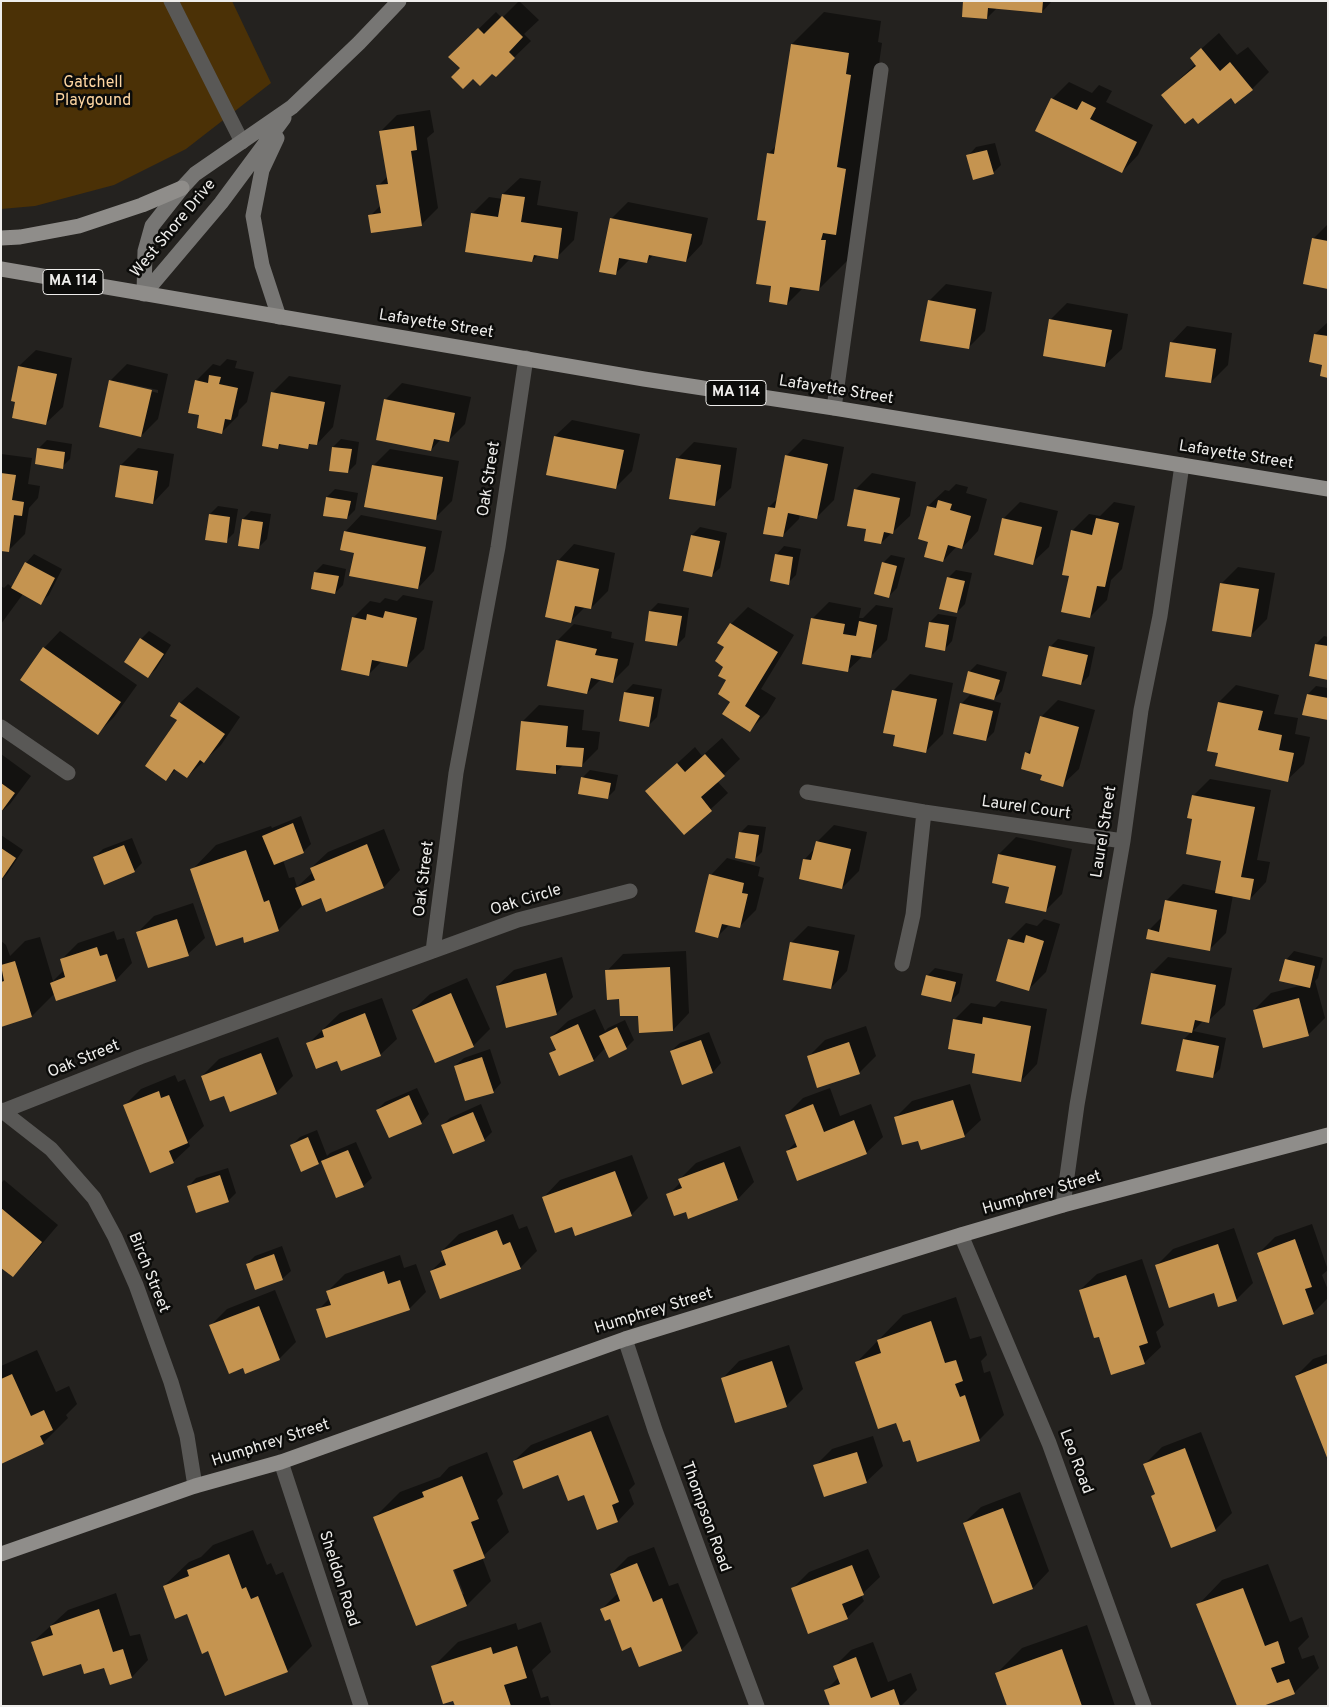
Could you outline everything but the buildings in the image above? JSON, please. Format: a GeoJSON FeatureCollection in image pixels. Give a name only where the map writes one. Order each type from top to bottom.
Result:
{"type":"FeatureCollection","features":[{"type":"Feature","properties":{"kind":"main road","name":"West Shore Drive"},"geometry":{"type":"LineString","coordinates":[[144,294],[144,251],[152,226],[182,188],[195,174],[292,107],[359,43],[399,1]]}},
{"type":"Feature","properties":{"kind":"main road","name":"West Shore Drive"},"geometry":{"type":"LineString","coordinates":[[144,294],[221,203],[292,107]]}},
{"type":"Feature","properties":{"kind":"main road"},"geometry":{"type":"LineString","coordinates":[[279,316],[262,264],[253,216],[262,170],[292,107]]}},
{"type":"Feature","properties":{"kind":"main road"},"geometry":{"type":"LineString","coordinates":[[1,238],[20,237],[79,226],[142,205],[182,188]]}},
{"type":"Feature","properties":{"kind":"main road","name":"Lafayette Street"},"geometry":{"type":"LineString","coordinates":[[1,269],[644,379],[834,408],[1328,489]]}},
{"type":"Feature","properties":{"kind":"main road","name":"Humphrey Street"},"geometry":{"type":"LineString","coordinates":[[1,1554],[195,1486],[281,1462],[625,1339],[1063,1205],[1327,1139]]}},
{"type":"Feature","properties":{"kind":"street"},"geometry":{"type":"LineString","coordinates":[[171,1],[242,142]]}},
{"type":"Feature","properties":{"kind":"street"},"geometry":{"type":"LineString","coordinates":[[834,408],[881,70]]}},
{"type":"Feature","properties":{"kind":"street","name":"Oak Street"},"geometry":{"type":"LineString","coordinates":[[2,1111],[140,1057],[433,951],[456,773],[498,547],[526,358]]}},
{"type":"Feature","properties":{"kind":"street","name":"Laurel Street"},"geometry":{"type":"LineString","coordinates":[[1063,1205],[1076,1105],[1123,841],[1140,710],[1160,616],[1182,465]]}},
{"type":"Feature","properties":{"kind":"street"},"geometry":{"type":"LineString","coordinates":[[1,727],[68,773]]}},
{"type":"Feature","properties":{"kind":"street","name":"Laurel Court"},"geometry":{"type":"LineString","coordinates":[[808,792],[924,812],[1123,841]]}},
{"type":"Feature","properties":{"kind":"street"},"geometry":{"type":"LineString","coordinates":[[902,964],[913,915],[924,812]]}},
{"type":"Feature","properties":{"kind":"street","name":"Oak Circle"},"geometry":{"type":"LineString","coordinates":[[433,951],[518,920],[630,891]]}},
{"type":"Feature","properties":{"kind":"street","name":"Birch Street"},"geometry":{"type":"LineString","coordinates":[[2,1111],[51,1149],[94,1198],[115,1237],[136,1285],[170,1382],[187,1436],[195,1486]]}},
{"type":"Feature","properties":{"kind":"street","name":"Leo Road"},"geometry":{"type":"LineString","coordinates":[[961,1235],[1050,1443],[1144,1706]]}},
{"type":"Feature","properties":{"kind":"street","name":"Thompson Road"},"geometry":{"type":"LineString","coordinates":[[625,1339],[692,1533],[757,1706]]}},
{"type":"Feature","properties":{"kind":"street","name":"Sheldon Road"},"geometry":{"type":"LineString","coordinates":[[281,1462],[361,1706]]}},
{"type":"Feature","properties":{"kind":"green space","name":"Gatchell Playgound"},"geometry":{"type":"Polygon","coordinates":[[[1,1],[232,1],[271,83],[186,149],[114,185],[35,206],[1,209],[1,1]]]}}]}
